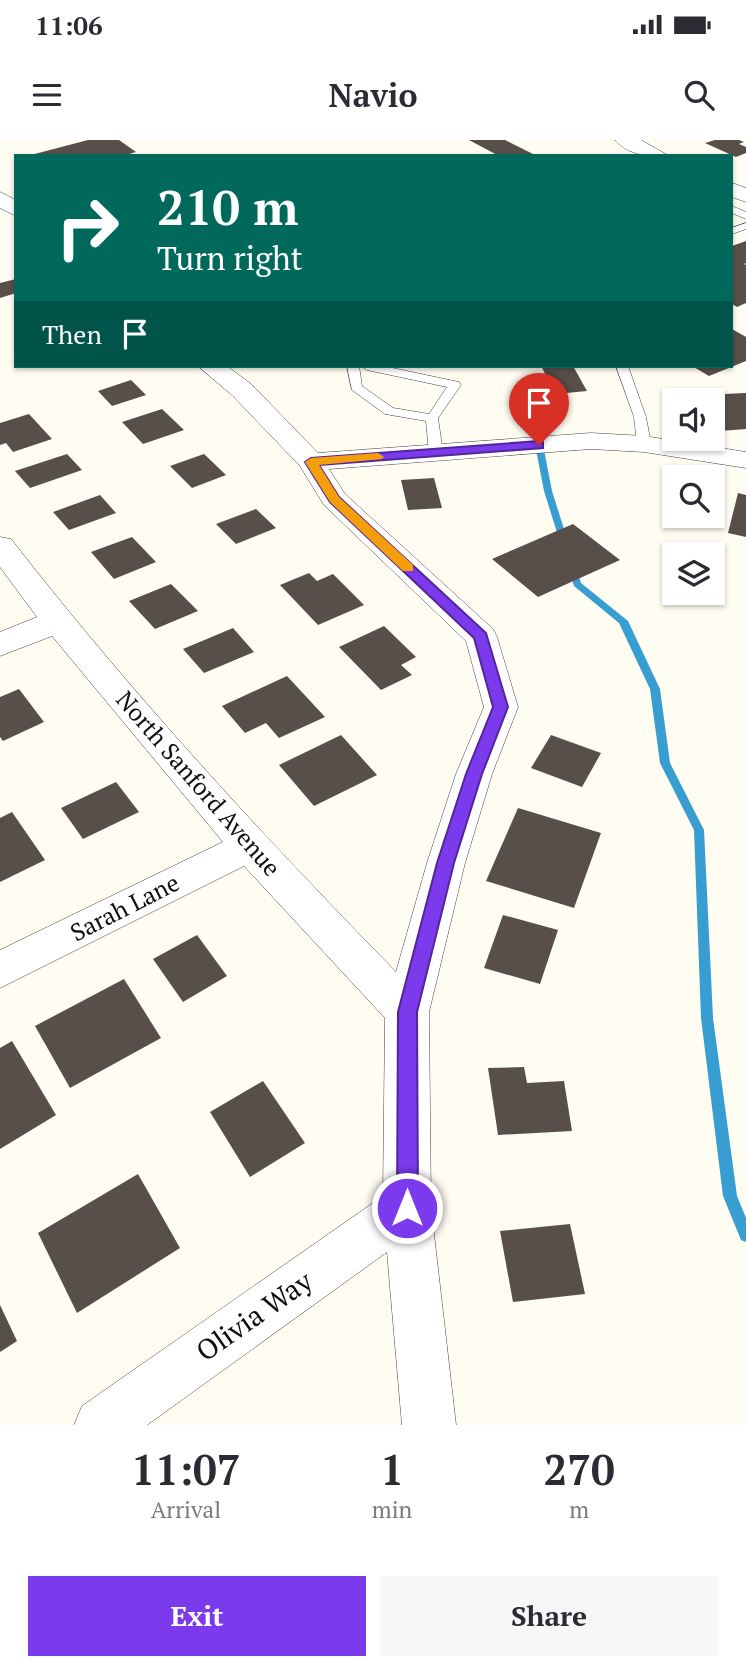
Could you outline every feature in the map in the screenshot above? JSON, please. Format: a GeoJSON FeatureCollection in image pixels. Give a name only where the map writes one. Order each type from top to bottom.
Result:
{"type":"FeatureCollection","features":[{"type":"Feature","properties":{"kind":"street"},"geometry":{"type":"LineString","coordinates":[[625,140],[655,154]]}},
{"type":"Feature","properties":{"kind":"street"},"geometry":{"type":"LineString","coordinates":[[214,368],[242,390],[311,462],[334,499],[481,637],[501,707],[474,774],[446,863],[407,1012],[407,1208],[429,1425]]}},
{"type":"Feature","properties":{"kind":"street"},"geometry":{"type":"LineString","coordinates":[[311,462],[591,441],[644,444],[746,460]]}},
{"type":"Feature","properties":{"kind":"street","name":"North Sanford Avenue"},"geometry":{"type":"LineString","coordinates":[[0,546],[57,621],[249,846],[407,1012]]}},
{"type":"Feature","properties":{"kind":"street"},"geometry":{"type":"LineString","coordinates":[[0,645],[57,621]]}},
{"type":"Feature","properties":{"kind":"street","name":"Sarah Lane"},"geometry":{"type":"LineString","coordinates":[[0,970],[249,846]]}},
{"type":"Feature","properties":{"kind":"street","name":"Olivia Way"},"geometry":{"type":"LineString","coordinates":[[101,1425],[407,1208]]}},
{"type":"Feature","properties":{"kind":"lane"},"geometry":{"type":"LineString","coordinates":[[353,368],[356,387],[389,411],[432,418]]}},
{"type":"Feature","properties":{"kind":"lane"},"geometry":{"type":"LineString","coordinates":[[376,368],[456,385],[432,418],[436,453]]}},
{"type":"Feature","properties":{"kind":"lane"},"geometry":{"type":"LineString","coordinates":[[623,368],[640,417],[644,444]]}},
{"type":"Feature","properties":{"kind":"building"},"geometry":{"type":"Polygon","coordinates":[[[88,140],[119,140],[136,152],[129,154],[35,154],[88,140]]]}},
{"type":"Feature","properties":{"kind":"building"},"geometry":{"type":"Polygon","coordinates":[[[469,140],[505,140],[533,154],[495,154],[469,140]]]}},
{"type":"Feature","properties":{"kind":"building"},"geometry":{"type":"Polygon","coordinates":[[[715,140],[739,140],[744,142],[739,144],[746,147],[746,153],[736,157],[705,143],[715,140]]]}},
{"type":"Feature","properties":{"kind":"building"},"geometry":{"type":"Polygon","coordinates":[[[746,241],[746,303],[737,307],[733,305],[733,246],[746,241]]]}},
{"type":"Feature","properties":{"kind":"building"},"geometry":{"type":"Polygon","coordinates":[[[14,280],[14,294],[0,298],[0,283],[14,280]]]}},
{"type":"Feature","properties":{"kind":"building"},"geometry":{"type":"Polygon","coordinates":[[[733,330],[746,337],[746,361],[733,366],[733,330]]]}},
{"type":"Feature","properties":{"kind":"building"},"geometry":{"type":"Polygon","coordinates":[[[542,368],[574,368],[587,391],[556,394],[542,368]]]}},
{"type":"Feature","properties":{"kind":"building"},"geometry":{"type":"Polygon","coordinates":[[[695,368],[729,368],[709,376],[695,368]]]}},
{"type":"Feature","properties":{"kind":"building"},"geometry":{"type":"Polygon","coordinates":[[[131,380],[146,395],[112,406],[98,391],[131,380]]]}},
{"type":"Feature","properties":{"kind":"building"},"geometry":{"type":"Polygon","coordinates":[[[746,393],[746,429],[725,431],[725,394],[746,393]]]}},
{"type":"Feature","properties":{"kind":"building"},"geometry":{"type":"Polygon","coordinates":[[[162,409],[184,430],[143,444],[122,422],[162,409]]]}},
{"type":"Feature","properties":{"kind":"building"},"geometry":{"type":"Polygon","coordinates":[[[29,414],[52,439],[13,452],[6,443],[0,445],[0,423],[29,414]]]}},
{"type":"Feature","properties":{"kind":"building"},"geometry":{"type":"Polygon","coordinates":[[[67,454],[82,470],[30,488],[15,471],[67,454]]]}},
{"type":"Feature","properties":{"kind":"building"},"geometry":{"type":"Polygon","coordinates":[[[204,454],[226,475],[192,488],[170,466],[204,454]]]}},
{"type":"Feature","properties":{"kind":"building"},"geometry":{"type":"Polygon","coordinates":[[[434,478],[442,508],[408,510],[401,480],[434,478]]]}},
{"type":"Feature","properties":{"kind":"building"},"geometry":{"type":"Polygon","coordinates":[[[738,493],[746,495],[746,537],[728,533],[738,493]]]}},
{"type":"Feature","properties":{"kind":"building"},"geometry":{"type":"Polygon","coordinates":[[[100,495],[116,513],[69,530],[53,512],[100,495]]]}},
{"type":"Feature","properties":{"kind":"building"},"geometry":{"type":"Polygon","coordinates":[[[256,509],[276,528],[236,544],[216,524],[256,509]]]}},
{"type":"Feature","properties":{"kind":"building"},"geometry":{"type":"Polygon","coordinates":[[[573,524],[620,560],[538,597],[492,559],[573,524]]]}},
{"type":"Feature","properties":{"kind":"building"},"geometry":{"type":"Polygon","coordinates":[[[132,537],[156,562],[114,579],[91,552],[132,537]]]}},
{"type":"Feature","properties":{"kind":"building"},"geometry":{"type":"Polygon","coordinates":[[[309,573],[317,581],[333,574],[364,605],[318,625],[280,585],[309,573]]]}},
{"type":"Feature","properties":{"kind":"building"},"geometry":{"type":"Polygon","coordinates":[[[171,584],[198,611],[155,629],[129,601],[171,584]]]}},
{"type":"Feature","properties":{"kind":"building"},"geometry":{"type":"Polygon","coordinates":[[[384,626],[416,657],[401,665],[412,675],[381,690],[339,647],[384,626]]]}},
{"type":"Feature","properties":{"kind":"building"},"geometry":{"type":"Polygon","coordinates":[[[233,628],[254,652],[204,673],[183,649],[233,628]]]}},
{"type":"Feature","properties":{"kind":"building"},"geometry":{"type":"Polygon","coordinates":[[[287,676],[325,717],[279,738],[266,723],[245,733],[222,706],[287,676]]]}},
{"type":"Feature","properties":{"kind":"building"},"geometry":{"type":"Polygon","coordinates":[[[19,689],[44,722],[3,741],[0,737],[0,697],[19,689]]]}},
{"type":"Feature","properties":{"kind":"building"},"geometry":{"type":"Polygon","coordinates":[[[341,735],[377,775],[314,806],[279,765],[341,735]]]}},
{"type":"Feature","properties":{"kind":"building"},"geometry":{"type":"Polygon","coordinates":[[[551,735],[601,753],[582,787],[531,768],[551,735]]]}},
{"type":"Feature","properties":{"kind":"building"},"geometry":{"type":"Polygon","coordinates":[[[116,782],[139,812],[83,839],[61,808],[116,782]]]}},
{"type":"Feature","properties":{"kind":"building"},"geometry":{"type":"Polygon","coordinates":[[[518,808],[601,833],[574,908],[486,881],[518,808]]]}},
{"type":"Feature","properties":{"kind":"building"},"geometry":{"type":"Polygon","coordinates":[[[12,812],[45,860],[0,882],[0,818],[12,812]]]}},
{"type":"Feature","properties":{"kind":"building"},"geometry":{"type":"Polygon","coordinates":[[[503,915],[558,930],[540,984],[484,968],[503,915]]]}},
{"type":"Feature","properties":{"kind":"building"},"geometry":{"type":"Polygon","coordinates":[[[197,935],[227,976],[183,1002],[153,959],[197,935]]]}},
{"type":"Feature","properties":{"kind":"building"},"geometry":{"type":"Polygon","coordinates":[[[124,979],[161,1038],[70,1088],[35,1026],[124,979]]]}},
{"type":"Feature","properties":{"kind":"building"},"geometry":{"type":"Polygon","coordinates":[[[12,1041],[56,1115],[0,1149],[0,1048],[12,1041]]]}},
{"type":"Feature","properties":{"kind":"building"},"geometry":{"type":"Polygon","coordinates":[[[524,1067],[527,1083],[564,1081],[572,1131],[498,1135],[488,1068],[524,1067]]]}},
{"type":"Feature","properties":{"kind":"building"},"geometry":{"type":"Polygon","coordinates":[[[263,1081],[305,1143],[250,1177],[210,1112],[263,1081]]]}},
{"type":"Feature","properties":{"kind":"building"},"geometry":{"type":"Polygon","coordinates":[[[138,1174],[180,1248],[77,1313],[38,1233],[138,1174]]]}},
{"type":"Feature","properties":{"kind":"building"},"geometry":{"type":"Polygon","coordinates":[[[570,1224],[585,1294],[513,1302],[500,1231],[570,1224]]]}},
{"type":"Feature","properties":{"kind":"building"},"geometry":{"type":"Polygon","coordinates":[[[0,1305],[17,1341],[0,1352],[0,1305]]]}},
{"type":"Feature","properties":{"kind":"waterway"},"geometry":{"type":"LineString","coordinates":[[528,388],[548,491],[564,542]]}},
{"type":"Feature","properties":{"kind":"waterway"},"geometry":{"type":"LineString","coordinates":[[572,567],[577,584],[623,621],[655,689],[665,763],[699,830],[707,1018],[730,1196],[746,1235]]}},
{"type":"Feature","properties":{"kind":"slow traffic"},"geometry":{"type":"LineString","coordinates":[[378,457],[311,462],[334,499],[408,568]]}},
{"type":"Feature","properties":{"kind":"route"},"geometry":{"type":"LineString","coordinates":[[407,1208],[407,1012],[446,863],[474,774],[501,707],[481,637],[334,499],[311,462],[539,445]]}}]}
